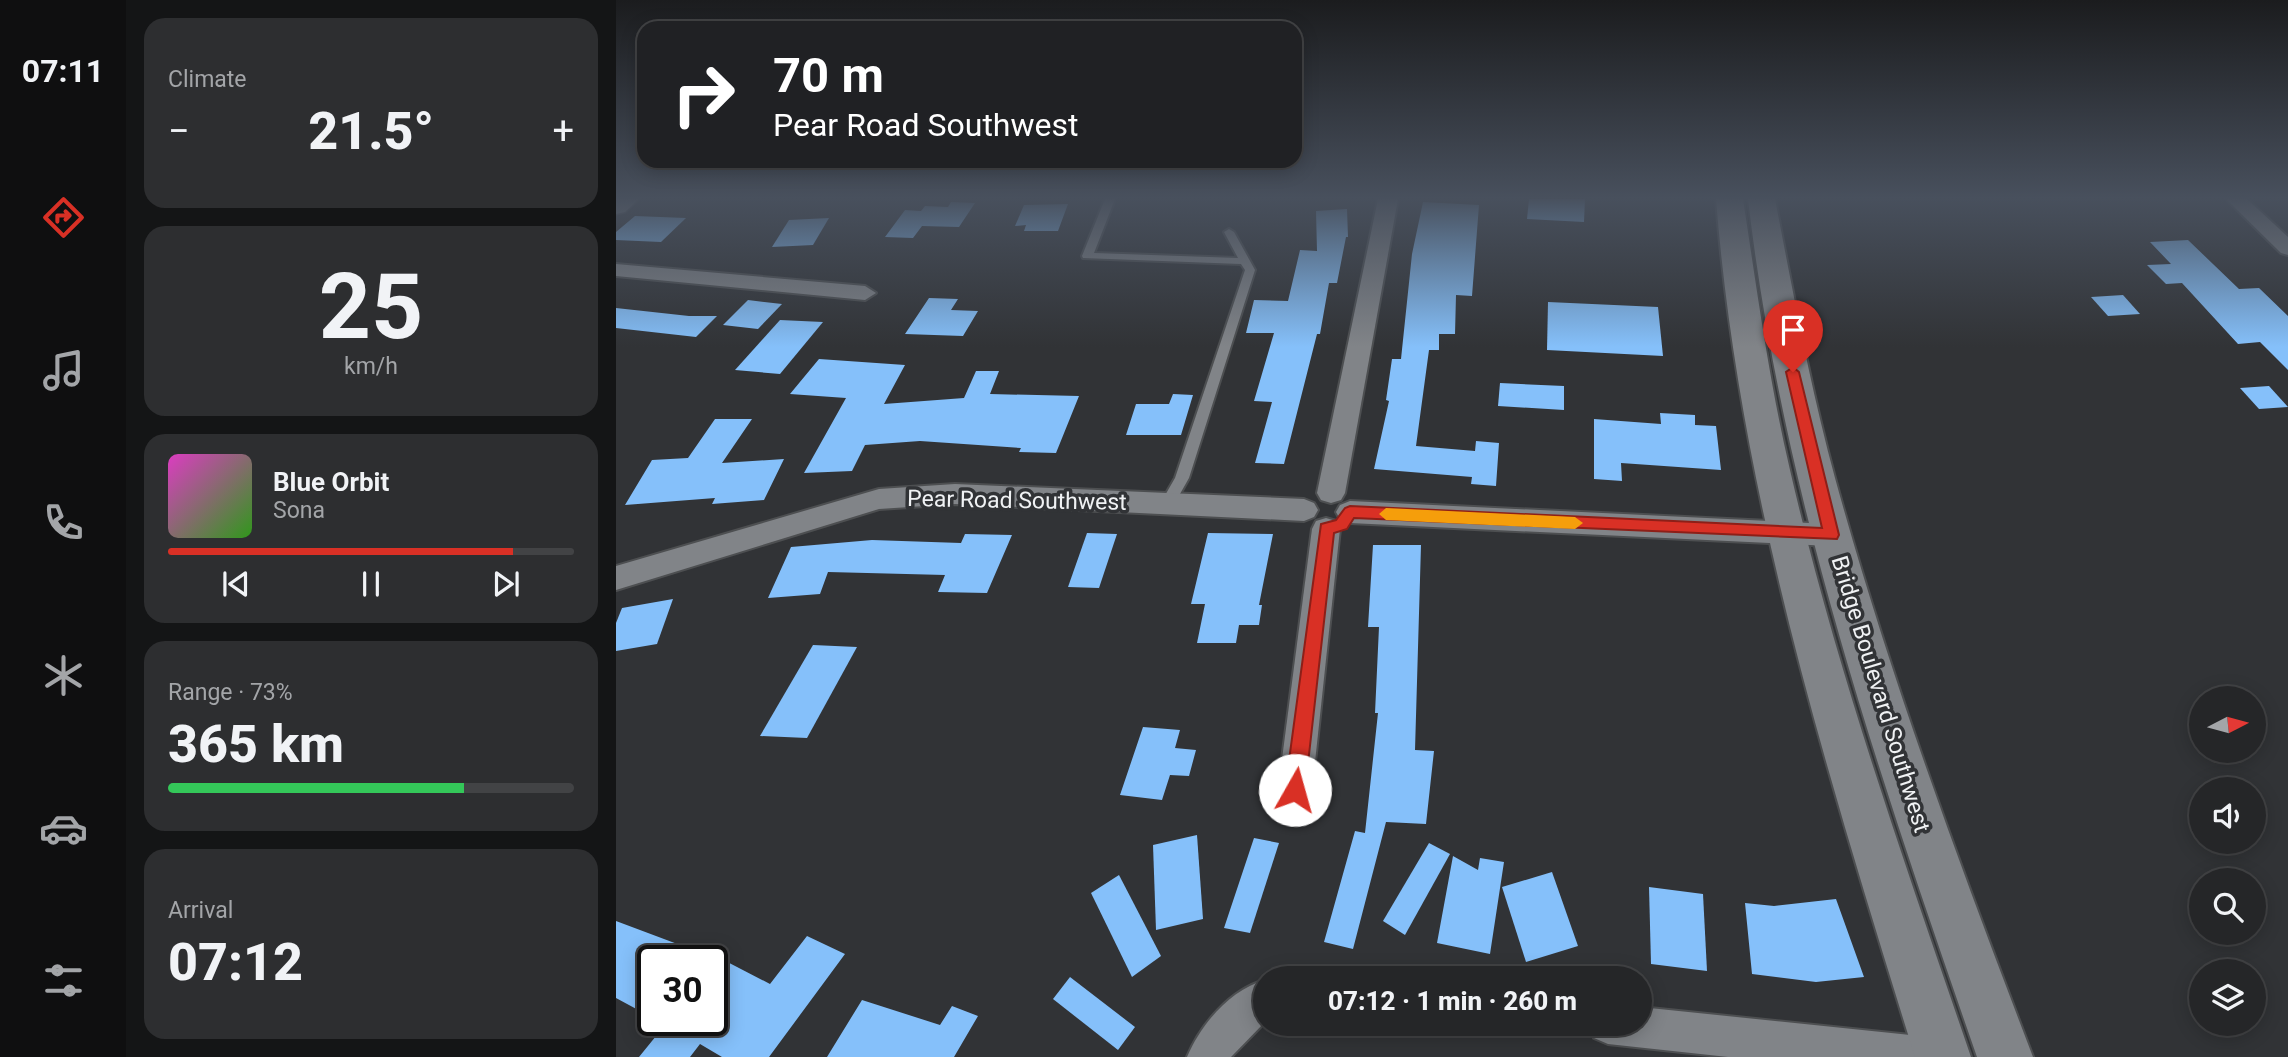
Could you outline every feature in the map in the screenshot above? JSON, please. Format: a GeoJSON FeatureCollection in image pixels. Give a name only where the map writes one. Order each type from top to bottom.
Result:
{"type":"FeatureCollection","features":[{"type":"Feature","properties":{"kind":"main road","name":"Bridge Boulevard Southwest"},"geometry":{"type":"LineString","coordinates":[[1737,248],[1761,408],[1786,533],[1845,750],[1944,1057]]}},
{"type":"Feature","properties":{"kind":"main road","name":"Bridge Boulevard Southwest"},"geometry":{"type":"LineString","coordinates":[[1770,248],[1802,416],[1831,535],[1899,759],[2005,1057]]}},
{"type":"Feature","properties":{"kind":"street"},"geometry":{"type":"LineString","coordinates":[[1295,790],[1328,511],[1379,248]]}},
{"type":"Feature","properties":{"kind":"street"},"geometry":{"type":"LineString","coordinates":[[616,270],[865,293]]}},
{"type":"Feature","properties":{"kind":"street","name":"Pear Road Southwest"},"geometry":{"type":"LineString","coordinates":[[616,578],[879,499],[955,494],[1831,535]]}},
{"type":"Feature","properties":{"kind":"street"},"geometry":{"type":"LineString","coordinates":[[1208,1057],[1221,1035],[1253,1006]]}},
{"type":"Feature","properties":{"kind":"street"},"geometry":{"type":"LineString","coordinates":[[1652,1029],[1920,1057]]}},
{"type":"Feature","properties":{"kind":"lane"},"geometry":{"type":"LineString","coordinates":[[1090,248],[1087,256],[1246,261]]}},
{"type":"Feature","properties":{"kind":"lane"},"geometry":{"type":"LineString","coordinates":[[1167,504],[1182,478],[1250,270],[1239,248]]}},
{"type":"Feature","properties":{"kind":"building"},"geometry":{"type":"Polygon","coordinates":[[[1317,248],[1344,248],[1337,283],[1329,283],[1320,334],[1317,334],[1284,464],[1255,463],[1272,402],[1254,401],[1274,333],[1246,333],[1254,300],[1288,301],[1300,250],[1317,251],[1317,248]]]}},
{"type":"Feature","properties":{"kind":"building"},"geometry":{"type":"Polygon","coordinates":[[[1413,248],[1476,248],[1472,296],[1456,295],[1455,334],[1439,334],[1439,350],[1429,350],[1416,446],[1475,451],[1476,441],[1499,443],[1496,486],[1471,484],[1472,477],[1374,469],[1389,401],[1386,400],[1392,359],[1401,359],[1413,248]]]}},
{"type":"Feature","properties":{"kind":"building"},"geometry":{"type":"Polygon","coordinates":[[[2156,248],[2197,248],[2239,289],[2259,288],[2288,316],[2288,370],[2260,342],[2238,344],[2182,283],[2166,284],[2147,265],[2171,264],[2156,248]]]}},
{"type":"Feature","properties":{"kind":"building"},"geometry":{"type":"Polygon","coordinates":[[[2123,295],[2140,314],[2108,316],[2091,297],[2123,295]]]}},
{"type":"Feature","properties":{"kind":"building"},"geometry":{"type":"Polygon","coordinates":[[[929,298],[958,299],[951,310],[978,311],[963,336],[905,334],[929,298]]]}},
{"type":"Feature","properties":{"kind":"building"},"geometry":{"type":"Polygon","coordinates":[[[748,300],[782,304],[758,329],[723,325],[748,300]]]}},
{"type":"Feature","properties":{"kind":"building"},"geometry":{"type":"Polygon","coordinates":[[[1548,302],[1658,307],[1663,356],[1547,350],[1548,302]]]}},
{"type":"Feature","properties":{"kind":"building"},"geometry":{"type":"Polygon","coordinates":[[[616,308],[689,316],[717,316],[696,337],[616,328],[616,308]]]}},
{"type":"Feature","properties":{"kind":"building"},"geometry":{"type":"Polygon","coordinates":[[[780,320],[823,322],[780,374],[735,370],[780,320]]]}},
{"type":"Feature","properties":{"kind":"building"},"geometry":{"type":"Polygon","coordinates":[[[819,359],[905,365],[884,404],[964,398],[976,371],[999,371],[990,394],[1079,396],[1056,453],[1019,452],[1021,448],[920,441],[865,445],[852,471],[804,473],[846,398],[790,394],[819,359]]]}},
{"type":"Feature","properties":{"kind":"building"},"geometry":{"type":"Polygon","coordinates":[[[1500,383],[1564,386],[1564,410],[1498,406],[1500,383]]]}},
{"type":"Feature","properties":{"kind":"building"},"geometry":{"type":"Polygon","coordinates":[[[2269,386],[2288,407],[2259,409],[2240,388],[2269,386]]]}},
{"type":"Feature","properties":{"kind":"building"},"geometry":{"type":"Polygon","coordinates":[[[1173,394],[1193,395],[1181,435],[1126,435],[1136,404],[1169,404],[1173,394]]]}},
{"type":"Feature","properties":{"kind":"building"},"geometry":{"type":"Polygon","coordinates":[[[1660,413],[1695,415],[1695,425],[1716,426],[1721,470],[1621,463],[1622,481],[1594,479],[1594,419],[1661,424],[1660,413]]]}},
{"type":"Feature","properties":{"kind":"building"},"geometry":{"type":"Polygon","coordinates":[[[715,419],[752,419],[722,463],[784,459],[764,500],[712,504],[715,498],[625,505],[652,460],[688,458],[715,419]]]}},
{"type":"Feature","properties":{"kind":"building"},"geometry":{"type":"Polygon","coordinates":[[[1087,533],[1117,534],[1099,588],[1068,587],[1087,533]]]}},
{"type":"Feature","properties":{"kind":"building"},"geometry":{"type":"Polygon","coordinates":[[[1208,533],[1273,534],[1259,605],[1262,605],[1259,625],[1239,625],[1236,643],[1197,643],[1205,604],[1191,604],[1208,533]]]}},
{"type":"Feature","properties":{"kind":"building"},"geometry":{"type":"Polygon","coordinates":[[[965,534],[1012,535],[987,593],[938,592],[945,575],[828,572],[820,594],[768,598],[791,547],[872,540],[961,543],[965,534]]]}},
{"type":"Feature","properties":{"kind":"building"},"geometry":{"type":"Polygon","coordinates":[[[1373,545],[1421,545],[1415,750],[1434,751],[1426,824],[1386,822],[1353,949],[1324,942],[1355,831],[1365,833],[1378,713],[1375,713],[1379,627],[1368,627],[1373,545]]]}},
{"type":"Feature","properties":{"kind":"building"},"geometry":{"type":"Polygon","coordinates":[[[673,599],[657,644],[616,651],[616,623],[622,608],[673,599]]]}},
{"type":"Feature","properties":{"kind":"building"},"geometry":{"type":"Polygon","coordinates":[[[813,645],[857,647],[807,738],[760,736],[813,645]]]}},
{"type":"Feature","properties":{"kind":"building"},"geometry":{"type":"Polygon","coordinates":[[[1143,727],[1180,730],[1175,748],[1196,750],[1189,776],[1170,775],[1162,800],[1120,795],[1143,727]]]}},
{"type":"Feature","properties":{"kind":"building"},"geometry":{"type":"Polygon","coordinates":[[[1197,835],[1203,919],[1156,930],[1153,845],[1197,835]]]}},
{"type":"Feature","properties":{"kind":"building"},"geometry":{"type":"Polygon","coordinates":[[[1254,838],[1279,843],[1250,933],[1224,928],[1254,838]]]}},
{"type":"Feature","properties":{"kind":"building"},"geometry":{"type":"Polygon","coordinates":[[[1429,843],[1450,854],[1405,935],[1383,921],[1429,843]]]}},
{"type":"Feature","properties":{"kind":"building"},"geometry":{"type":"Polygon","coordinates":[[[1453,856],[1478,870],[1480,858],[1504,862],[1490,954],[1437,943],[1453,856]]]}},
{"type":"Feature","properties":{"kind":"building"},"geometry":{"type":"Polygon","coordinates":[[[1552,872],[1578,946],[1526,962],[1502,887],[1552,872]]]}},
{"type":"Feature","properties":{"kind":"building"},"geometry":{"type":"Polygon","coordinates":[[[1119,875],[1161,956],[1132,977],[1091,893],[1119,875]]]}},
{"type":"Feature","properties":{"kind":"building"},"geometry":{"type":"Polygon","coordinates":[[[1649,887],[1703,894],[1707,971],[1651,964],[1649,887]]]}},
{"type":"Feature","properties":{"kind":"building"},"geometry":{"type":"Polygon","coordinates":[[[1836,899],[1864,977],[1816,982],[1752,974],[1745,903],[1774,906],[1836,899]]]}},
{"type":"Feature","properties":{"kind":"building"},"geometry":{"type":"Polygon","coordinates":[[[616,921],[680,945],[637,945],[637,1009],[616,998],[616,921]]]}},
{"type":"Feature","properties":{"kind":"building"},"geometry":{"type":"Polygon","coordinates":[[[807,936],[845,954],[769,1057],[722,1057],[700,1044],[690,1057],[639,1057],[656,1036],[728,1036],[728,962],[770,984],[807,936]]]}},
{"type":"Feature","properties":{"kind":"building"},"geometry":{"type":"Polygon","coordinates":[[[1070,977],[1135,1027],[1118,1050],[1053,999],[1070,977]]]}},
{"type":"Feature","properties":{"kind":"building"},"geometry":{"type":"Polygon","coordinates":[[[862,1000],[940,1025],[952,1006],[978,1016],[954,1057],[827,1057],[862,1000]]]}},
{"type":"Feature","properties":{"kind":"slow traffic"},"geometry":{"type":"LineString","coordinates":[[1386,514],[1575,523]]}},
{"type":"Feature","properties":{"kind":"route"},"geometry":{"type":"LineString","coordinates":[[1295,790],[1326,529],[1341,524],[1350,512],[1831,535],[1793,372]]}}]}
